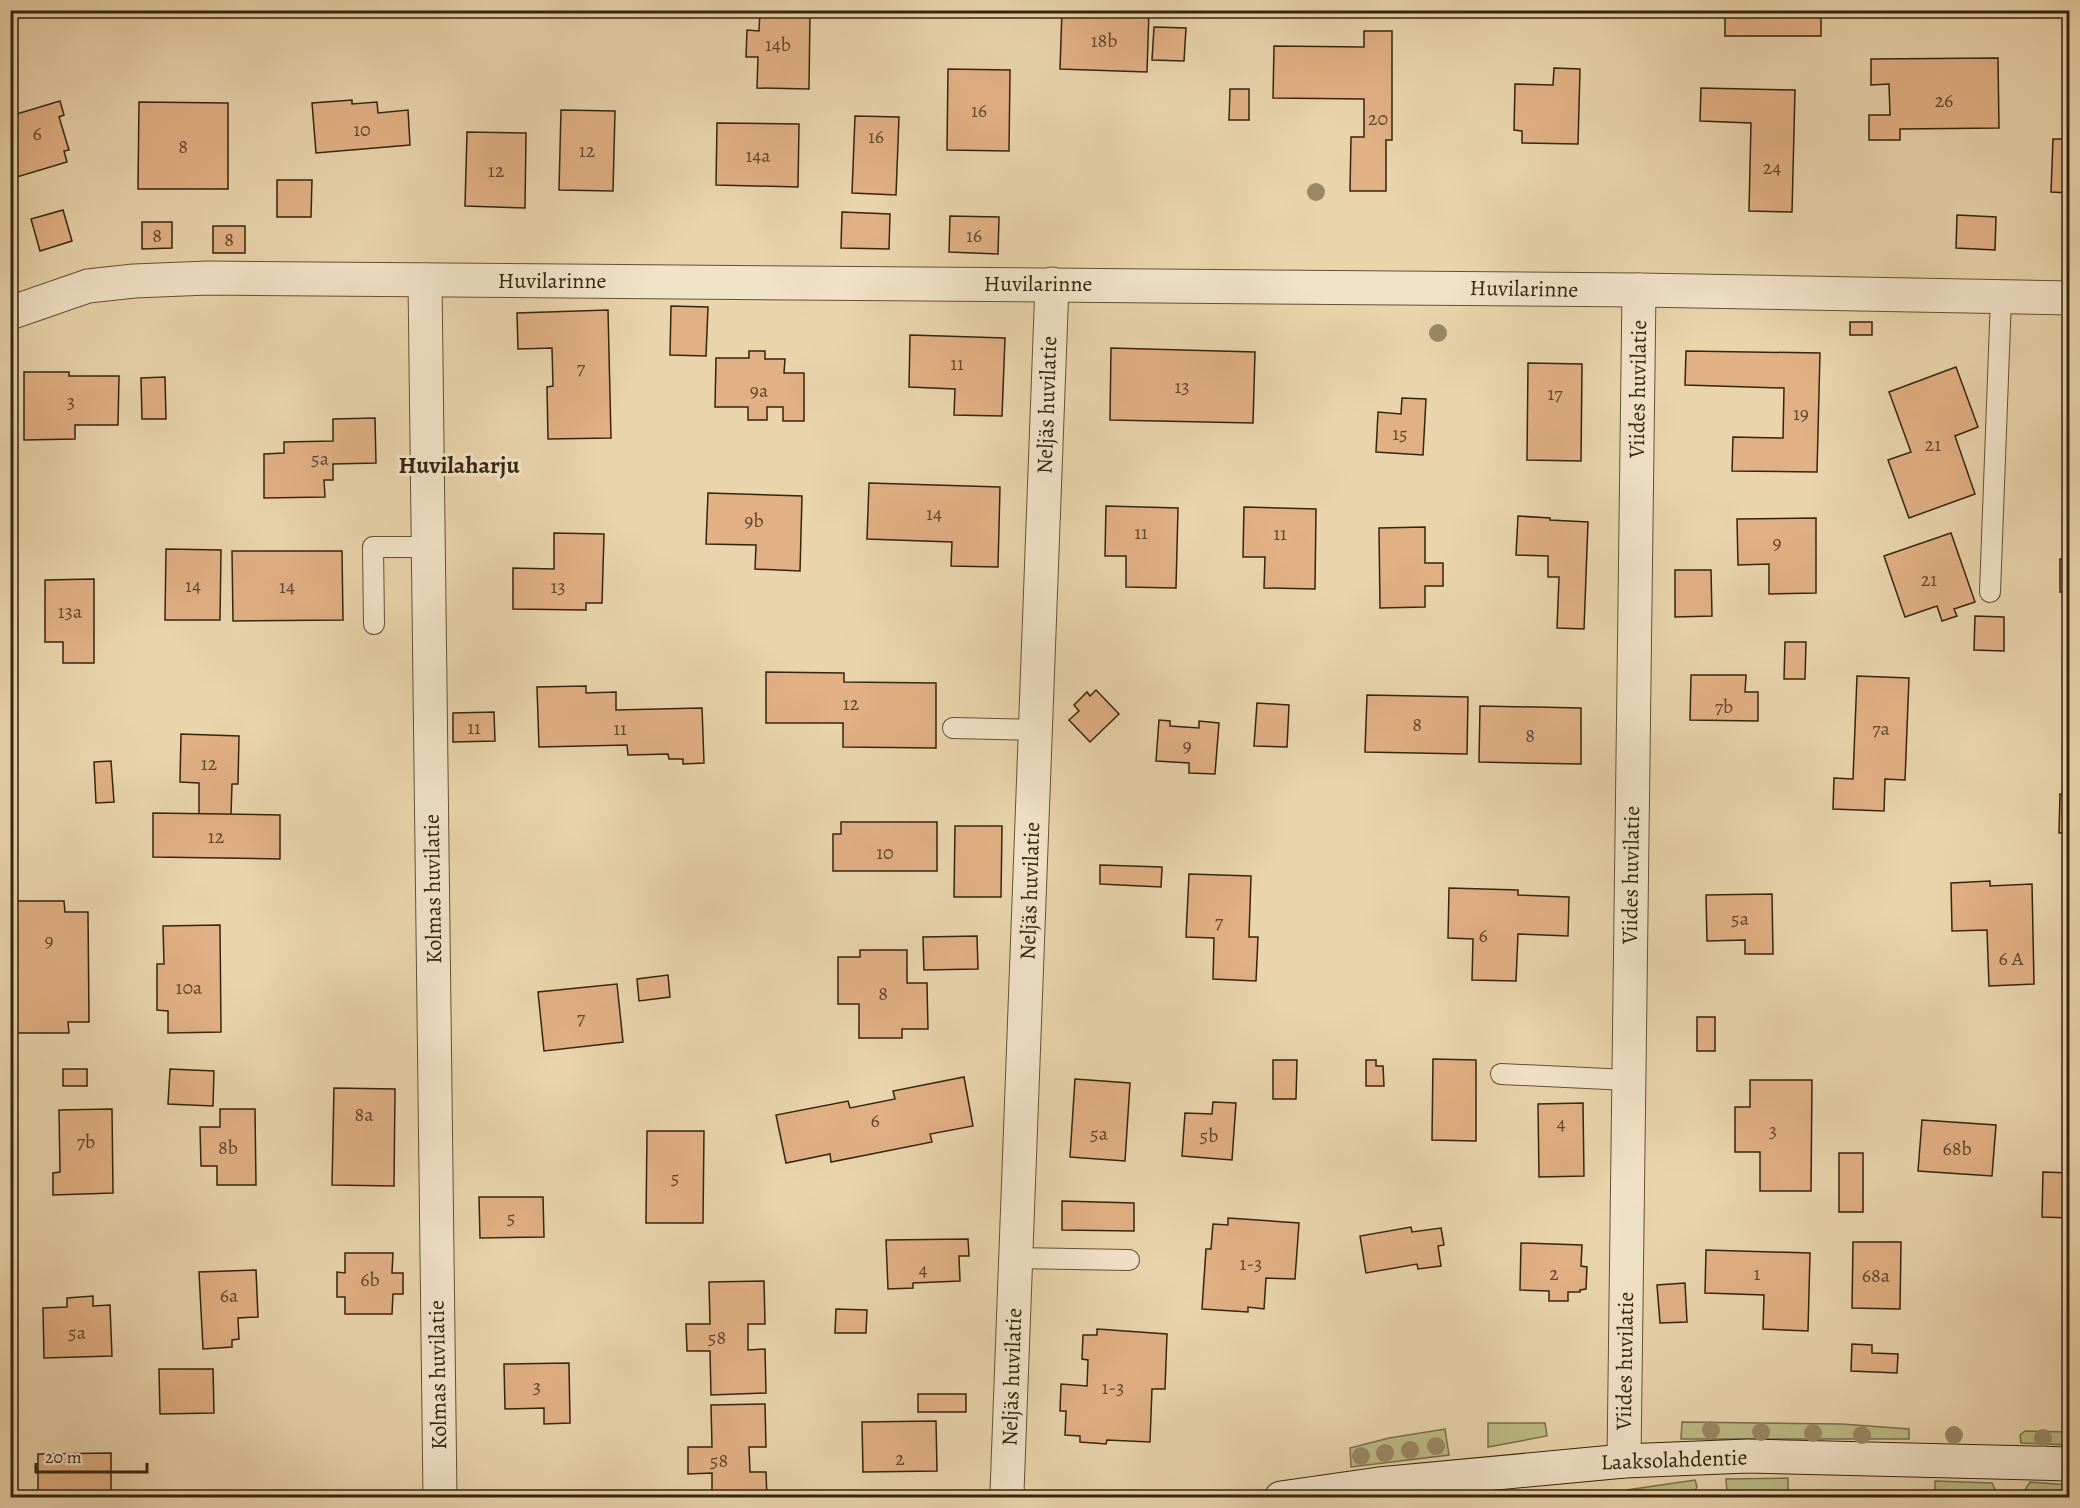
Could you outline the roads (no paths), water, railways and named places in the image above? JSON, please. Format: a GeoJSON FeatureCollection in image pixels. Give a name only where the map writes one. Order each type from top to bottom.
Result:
{"type":"FeatureCollection","features":[{"type":"Feature","properties":{"kind":"street","name":"Huvilarinne"},"geometry":{"type":"LineString","coordinates":[[10,313],[88,286],[134,281],[208,278],[1639,290],[2070,298]]}},
{"type":"Feature","properties":{"kind":"street","name":"Kolmas huvilatie"},"geometry":{"type":"LineString","coordinates":[[425,280],[440,1497]]}},
{"type":"Feature","properties":{"kind":"street","name":"Neljäs huvilatie"},"geometry":{"type":"LineString","coordinates":[[1010,1497],[1008,1481],[1052,284]]}},
{"type":"Feature","properties":{"kind":"street","name":"Viides huvilatie"},"geometry":{"type":"LineString","coordinates":[[1624,1461],[1639,290]]}},
{"type":"Feature","properties":{"kind":"street","name":"Laaksolahdentie"},"geometry":{"type":"LineString","coordinates":[[1281,1497],[1367,1486],[1624,1461],[1748,1456],[2070,1464]]}},
{"type":"Feature","properties":{"kind":"lane"},"geometry":{"type":"LineString","coordinates":[[1990,592],[2001,297]]}},
{"type":"Feature","properties":{"kind":"lane"},"geometry":{"type":"LineString","coordinates":[[374,624],[373,547],[429,547]]}},
{"type":"Feature","properties":{"kind":"lane"},"geometry":{"type":"LineString","coordinates":[[953,728],[1035,730]]}},
{"type":"Feature","properties":{"kind":"lane"},"geometry":{"type":"LineString","coordinates":[[1501,1074],[1628,1080]]}},
{"type":"Feature","properties":{"kind":"lane"},"geometry":{"type":"LineString","coordinates":[[1016,1258],[1129,1260]]}},
{"type":"Feature","properties":{"kind":"district","name":"Huvilaharju"},"geometry":{"type":"Point","coordinates":[459,465]}}]}
